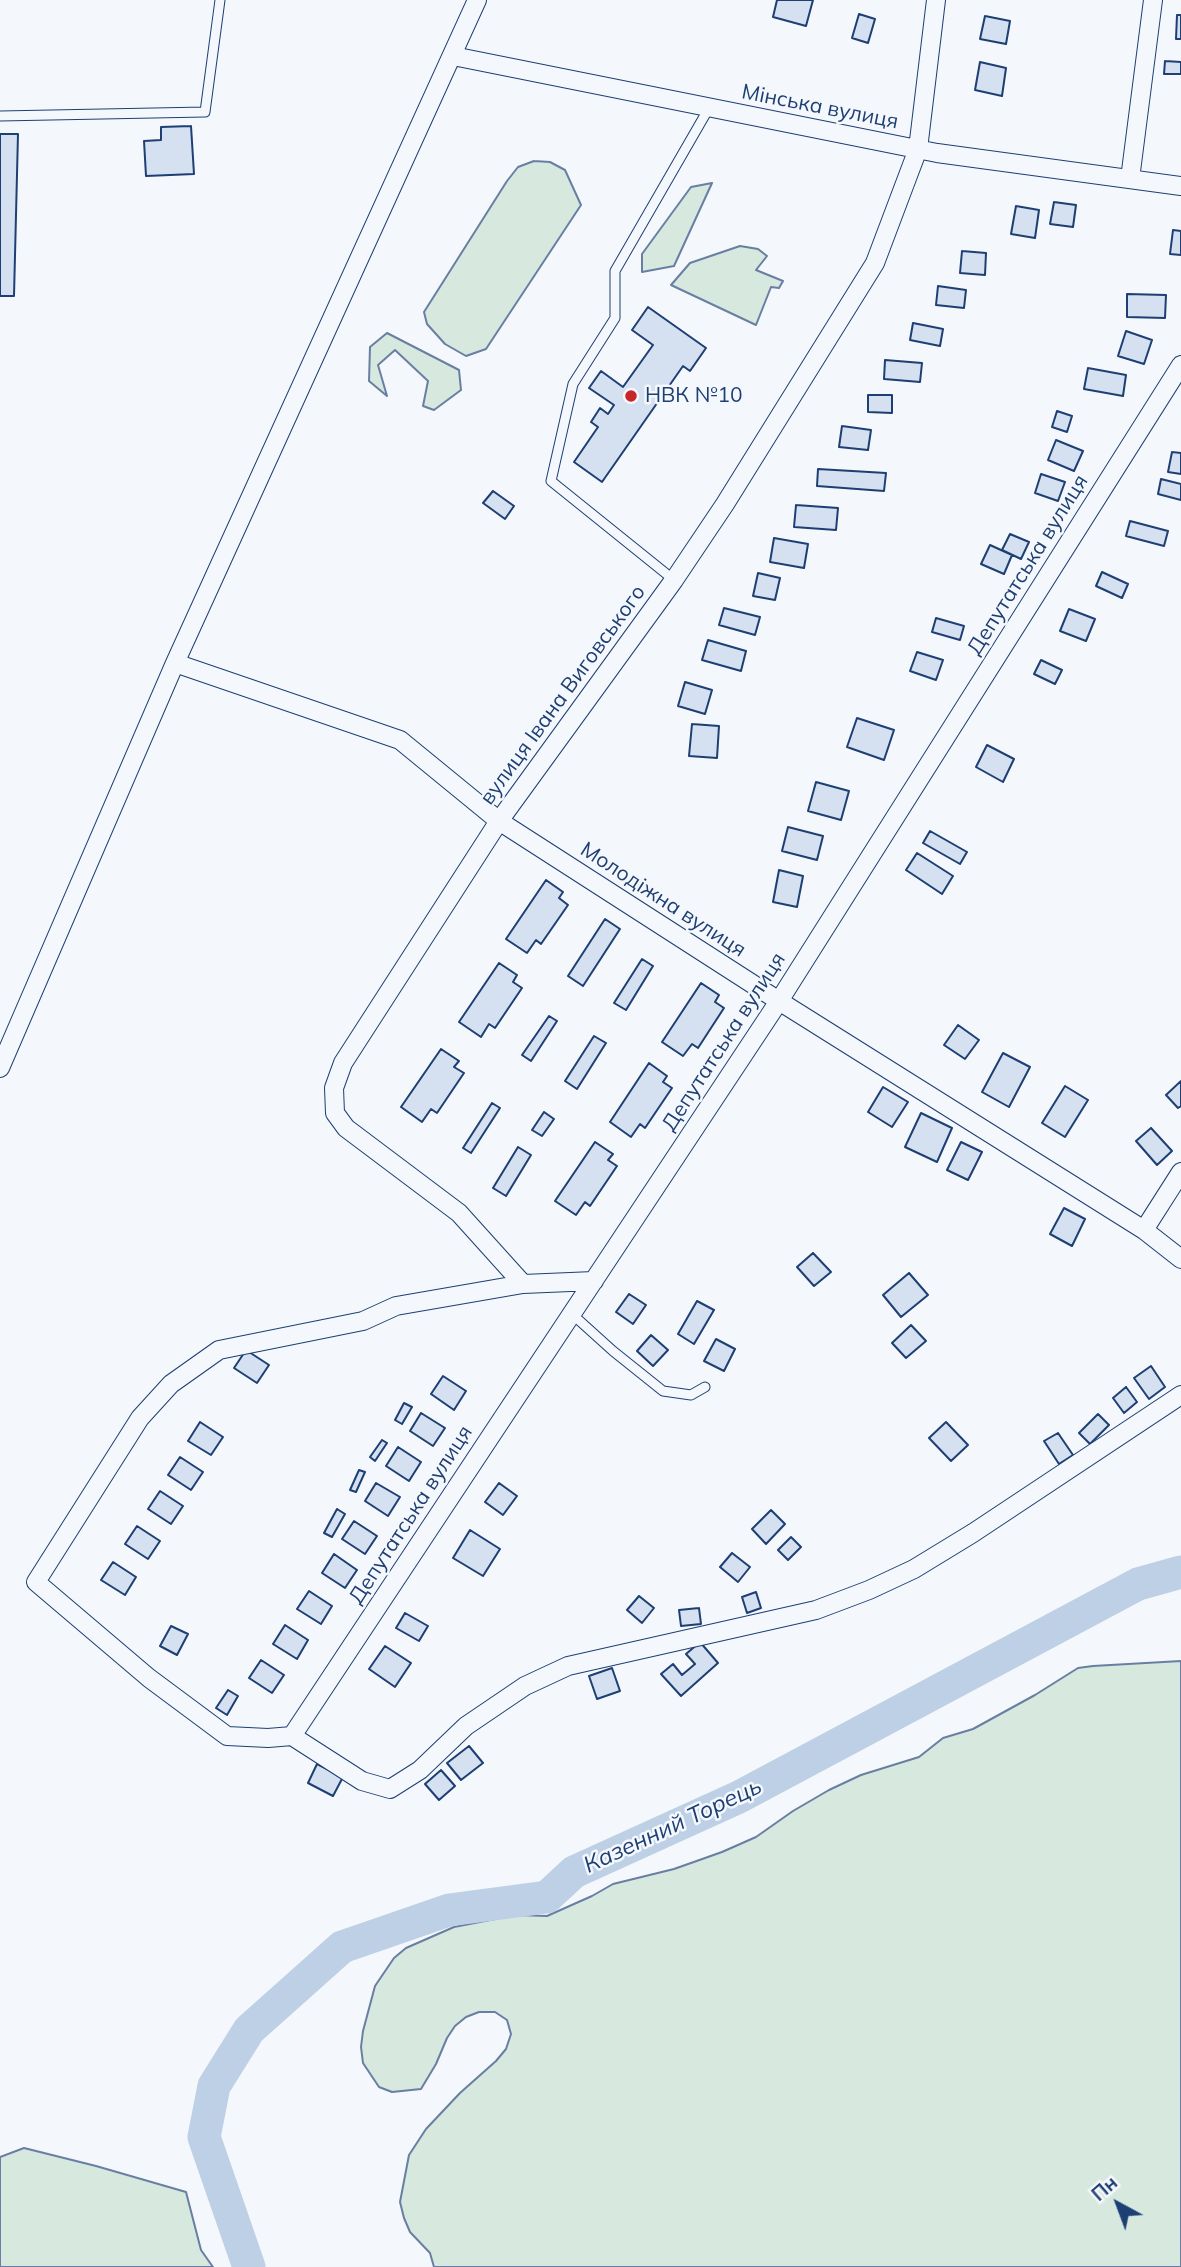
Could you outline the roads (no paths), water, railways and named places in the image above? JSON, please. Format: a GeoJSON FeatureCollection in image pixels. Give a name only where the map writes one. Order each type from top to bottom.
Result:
{"type":"FeatureCollection","features":[{"type":"Feature","properties":{"kind":"street"},"geometry":{"type":"LineString","coordinates":[[0,1068],[175,663],[477,0]]}},
{"type":"Feature","properties":{"kind":"street","name":"вулиця Івана Виговського"},"geometry":{"type":"LineString","coordinates":[[523,1284],[459,1213],[346,1128],[335,1113],[334,1088],[343,1063],[499,821],[674,580],[725,504],[875,262],[918,149],[936,0]]}},
{"type":"Feature","properties":{"kind":"street"},"geometry":{"type":"LineString","coordinates":[[1130,179],[1153,0]]}},
{"type":"Feature","properties":{"kind":"street","name":"Мінська вулиця"},"geometry":{"type":"LineString","coordinates":[[453,56],[918,149],[1181,186]]}},
{"type":"Feature","properties":{"kind":"street","name":"Депутатська вулиця"},"geometry":{"type":"LineString","coordinates":[[292,1737],[779,1001],[1181,365]]}},
{"type":"Feature","properties":{"kind":"street","name":"Молодіжна вулиця"},"geometry":{"type":"LineString","coordinates":[[175,663],[400,740],[499,821],[1143,1230],[1181,1259]]}},
{"type":"Feature","properties":{"kind":"street"},"geometry":{"type":"LineString","coordinates":[[1143,1230],[1181,1172]]}},
{"type":"Feature","properties":{"kind":"street"},"geometry":{"type":"LineString","coordinates":[[594,1281],[523,1284],[396,1306],[363,1321],[219,1350],[171,1384],[140,1418],[36,1582],[149,1678],[227,1736],[292,1737],[362,1781],[390,1789],[420,1770],[466,1726],[525,1686],[568,1667],[816,1610],[914,1569],[1181,1395]]}},
{"type":"Feature","properties":{"kind":"lane"},"geometry":{"type":"LineString","coordinates":[[0,116],[205,112],[220,0]]}},
{"type":"Feature","properties":{"kind":"lane"},"geometry":{"type":"LineString","coordinates":[[674,580],[551,481],[573,384],[615,318],[615,271],[709,108]]}},
{"type":"Feature","properties":{"kind":"lane"},"geometry":{"type":"LineString","coordinates":[[572,1314],[613,1352],[663,1391],[691,1395],[705,1387]]}},
{"type":"Feature","properties":{"kind":"waterway","name":"Казенний Торець"},"geometry":{"type":"LineString","coordinates":[[249,2267],[204,2137],[214,2086],[249,2030],[342,1947],[449,1910],[547,1897],[574,1872],[739,1797],[1138,1584],[1181,1572]]}},
{"type":"Feature","properties":{"kind":"place","name":"НВК №10"},"geometry":{"type":"Point","coordinates":[631,396]}}]}
